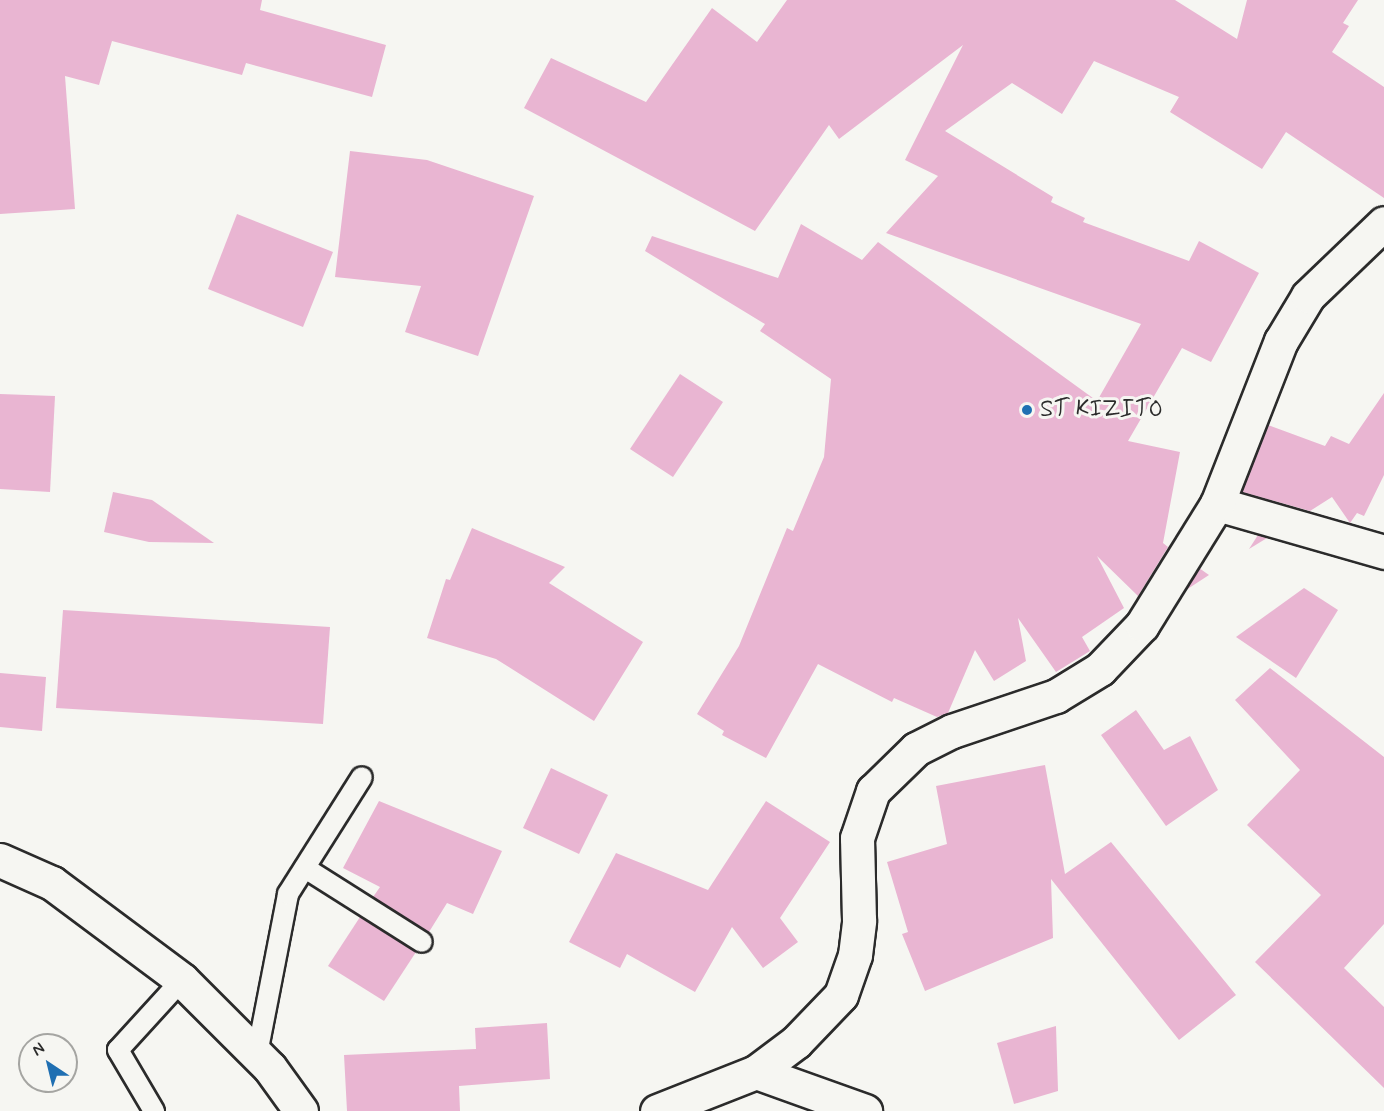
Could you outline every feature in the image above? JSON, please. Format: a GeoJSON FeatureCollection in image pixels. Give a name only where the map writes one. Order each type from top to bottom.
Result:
{"type":"FeatureCollection","features":[{"type":"Feature","properties":{"kind":"street"},"geometry":{"type":"LineString","coordinates":[[657,1111],[756,1072],[796,1042],[841,995],[855,955],[860,920],[857,838],[873,791],[916,749],[952,731],[1056,696],[1100,669],[1142,625],[1217,504],[1287,332],[1308,296],[1384,223]]}},
{"type":"Feature","properties":{"kind":"street"},"geometry":{"type":"LineString","coordinates":[[1217,504],[1384,552]]}},
{"type":"Feature","properties":{"kind":"street"},"geometry":{"type":"LineString","coordinates":[[0,860],[52,883],[182,980],[257,1054],[301,1111]]}},
{"type":"Feature","properties":{"kind":"street"},"geometry":{"type":"LineString","coordinates":[[756,1072],[865,1111]]}},
{"type":"Feature","properties":{"kind":"lane"},"geometry":{"type":"LineString","coordinates":[[257,1054],[288,894],[362,777]]}},
{"type":"Feature","properties":{"kind":"lane"},"geometry":{"type":"LineString","coordinates":[[305,868],[422,942]]}},
{"type":"Feature","properties":{"kind":"lane"},"geometry":{"type":"LineString","coordinates":[[154,1111],[118,1050],[182,980]]}},
{"type":"Feature","properties":{"kind":"building"},"geometry":{"type":"Polygon","coordinates":[[[0,0],[262,0],[260,10],[386,45],[372,97],[246,63],[242,75],[112,41],[99,85],[65,76],[75,209],[0,214],[0,0]]]}},
{"type":"Feature","properties":{"kind":"building"},"geometry":{"type":"Polygon","coordinates":[[[787,0],[1175,0],[1237,39],[1247,0],[1358,0],[1343,23],[1349,26],[1332,52],[1384,87],[1384,198],[1286,132],[1262,169],[1170,112],[1179,97],[1094,61],[1062,114],[1012,83],[945,131],[1053,197],[1051,202],[1085,218],[1083,222],[1189,261],[1199,241],[1259,273],[1211,362],[1182,348],[1128,441],[1180,452],[1163,543],[1168,547],[1138,596],[1097,556],[1124,608],[1082,637],[1090,651],[1056,672],[1018,618],[1026,661],[994,681],[975,650],[948,713],[937,717],[894,698],[892,702],[818,664],[766,758],[722,735],[724,731],[697,714],[739,646],[787,528],[793,531],[824,457],[831,379],[760,331],[765,324],[645,251],[652,236],[778,278],[801,224],[862,260],[878,242],[1097,401],[1141,324],[886,233],[938,176],[905,160],[963,45],[839,139],[829,125],[755,231],[524,108],[551,58],[646,102],[712,8],[757,42],[787,0]]]}},
{"type":"Feature","properties":{"kind":"building"},"geometry":{"type":"Polygon","coordinates":[[[350,151],[427,160],[534,196],[478,356],[405,332],[421,286],[335,277],[350,151]]]}},
{"type":"Feature","properties":{"kind":"building"},"geometry":{"type":"Polygon","coordinates":[[[237,214],[333,252],[303,327],[208,289],[237,214]]]}},
{"type":"Feature","properties":{"kind":"building"},"geometry":{"type":"Polygon","coordinates":[[[680,374],[723,402],[673,477],[630,449],[680,374]]]}},
{"type":"Feature","properties":{"kind":"building"},"geometry":{"type":"Polygon","coordinates":[[[1384,393],[1384,475],[1364,516],[1357,513],[1350,523],[1332,497],[1310,511],[1242,492],[1268,425],[1325,446],[1331,436],[1349,444],[1384,393]]]}},
{"type":"Feature","properties":{"kind":"building"},"geometry":{"type":"Polygon","coordinates":[[[0,394],[55,396],[50,492],[0,489],[0,394]]]}},
{"type":"Feature","properties":{"kind":"building"},"geometry":{"type":"Polygon","coordinates":[[[113,492],[152,500],[214,543],[149,542],[104,532],[113,492]]]}},
{"type":"Feature","properties":{"kind":"building"},"geometry":{"type":"Polygon","coordinates":[[[472,528],[565,567],[549,583],[643,642],[594,721],[496,659],[427,638],[446,579],[450,580],[472,528]]]}},
{"type":"Feature","properties":{"kind":"building"},"geometry":{"type":"Polygon","coordinates":[[[1258,535],[1267,538],[1249,549],[1258,535]]]}},
{"type":"Feature","properties":{"kind":"building"},"geometry":{"type":"Polygon","coordinates":[[[1199,568],[1209,575],[1186,590],[1199,568]]]}},
{"type":"Feature","properties":{"kind":"building"},"geometry":{"type":"Polygon","coordinates":[[[1304,588],[1338,610],[1296,678],[1236,637],[1304,588]]]}},
{"type":"Feature","properties":{"kind":"building"},"geometry":{"type":"Polygon","coordinates":[[[63,610],[330,627],[323,724],[56,708],[63,610]]]}},
{"type":"Feature","properties":{"kind":"building"},"geometry":{"type":"Polygon","coordinates":[[[1270,668],[1384,757],[1384,924],[1344,968],[1384,1007],[1384,1088],[1255,962],[1321,895],[1247,825],[1300,770],[1235,700],[1270,668]]]}},
{"type":"Feature","properties":{"kind":"building"},"geometry":{"type":"Polygon","coordinates":[[[0,673],[46,677],[42,731],[0,727],[0,673]]]}},
{"type":"Feature","properties":{"kind":"building"},"geometry":{"type":"Polygon","coordinates":[[[1136,710],[1164,750],[1190,736],[1218,790],[1166,826],[1101,735],[1136,710]]]}},
{"type":"Feature","properties":{"kind":"building"},"geometry":{"type":"Polygon","coordinates":[[[1045,765],[1065,874],[1111,842],[1236,995],[1179,1040],[1051,879],[1053,938],[925,991],[902,934],[908,932],[887,862],[947,844],[936,786],[1045,765]]]}},
{"type":"Feature","properties":{"kind":"building"},"geometry":{"type":"Polygon","coordinates":[[[551,768],[608,795],[579,854],[523,828],[551,768]]]}},
{"type":"Feature","properties":{"kind":"building"},"geometry":{"type":"Polygon","coordinates":[[[379,801],[502,851],[473,914],[447,903],[429,932],[373,897],[380,887],[343,868],[379,801]]]}},
{"type":"Feature","properties":{"kind":"building"},"geometry":{"type":"Polygon","coordinates":[[[766,801],[830,842],[780,918],[798,942],[763,968],[732,927],[695,992],[627,954],[620,968],[569,942],[616,853],[708,890],[766,801]]]}},
{"type":"Feature","properties":{"kind":"building"},"geometry":{"type":"Polygon","coordinates":[[[360,917],[416,952],[384,1001],[328,966],[360,917]]]}},
{"type":"Feature","properties":{"kind":"building"},"geometry":{"type":"Polygon","coordinates":[[[547,1023],[550,1079],[459,1086],[460,1111],[347,1111],[344,1055],[476,1049],[475,1028],[547,1023]]]}},
{"type":"Feature","properties":{"kind":"building"},"geometry":{"type":"Polygon","coordinates":[[[1056,1026],[1058,1091],[1014,1104],[997,1043],[1056,1026]]]}},
{"type":"Feature","properties":{"kind":"place","name":"ST KIZITO"},"geometry":{"type":"Point","coordinates":[1027,410]}}]}
